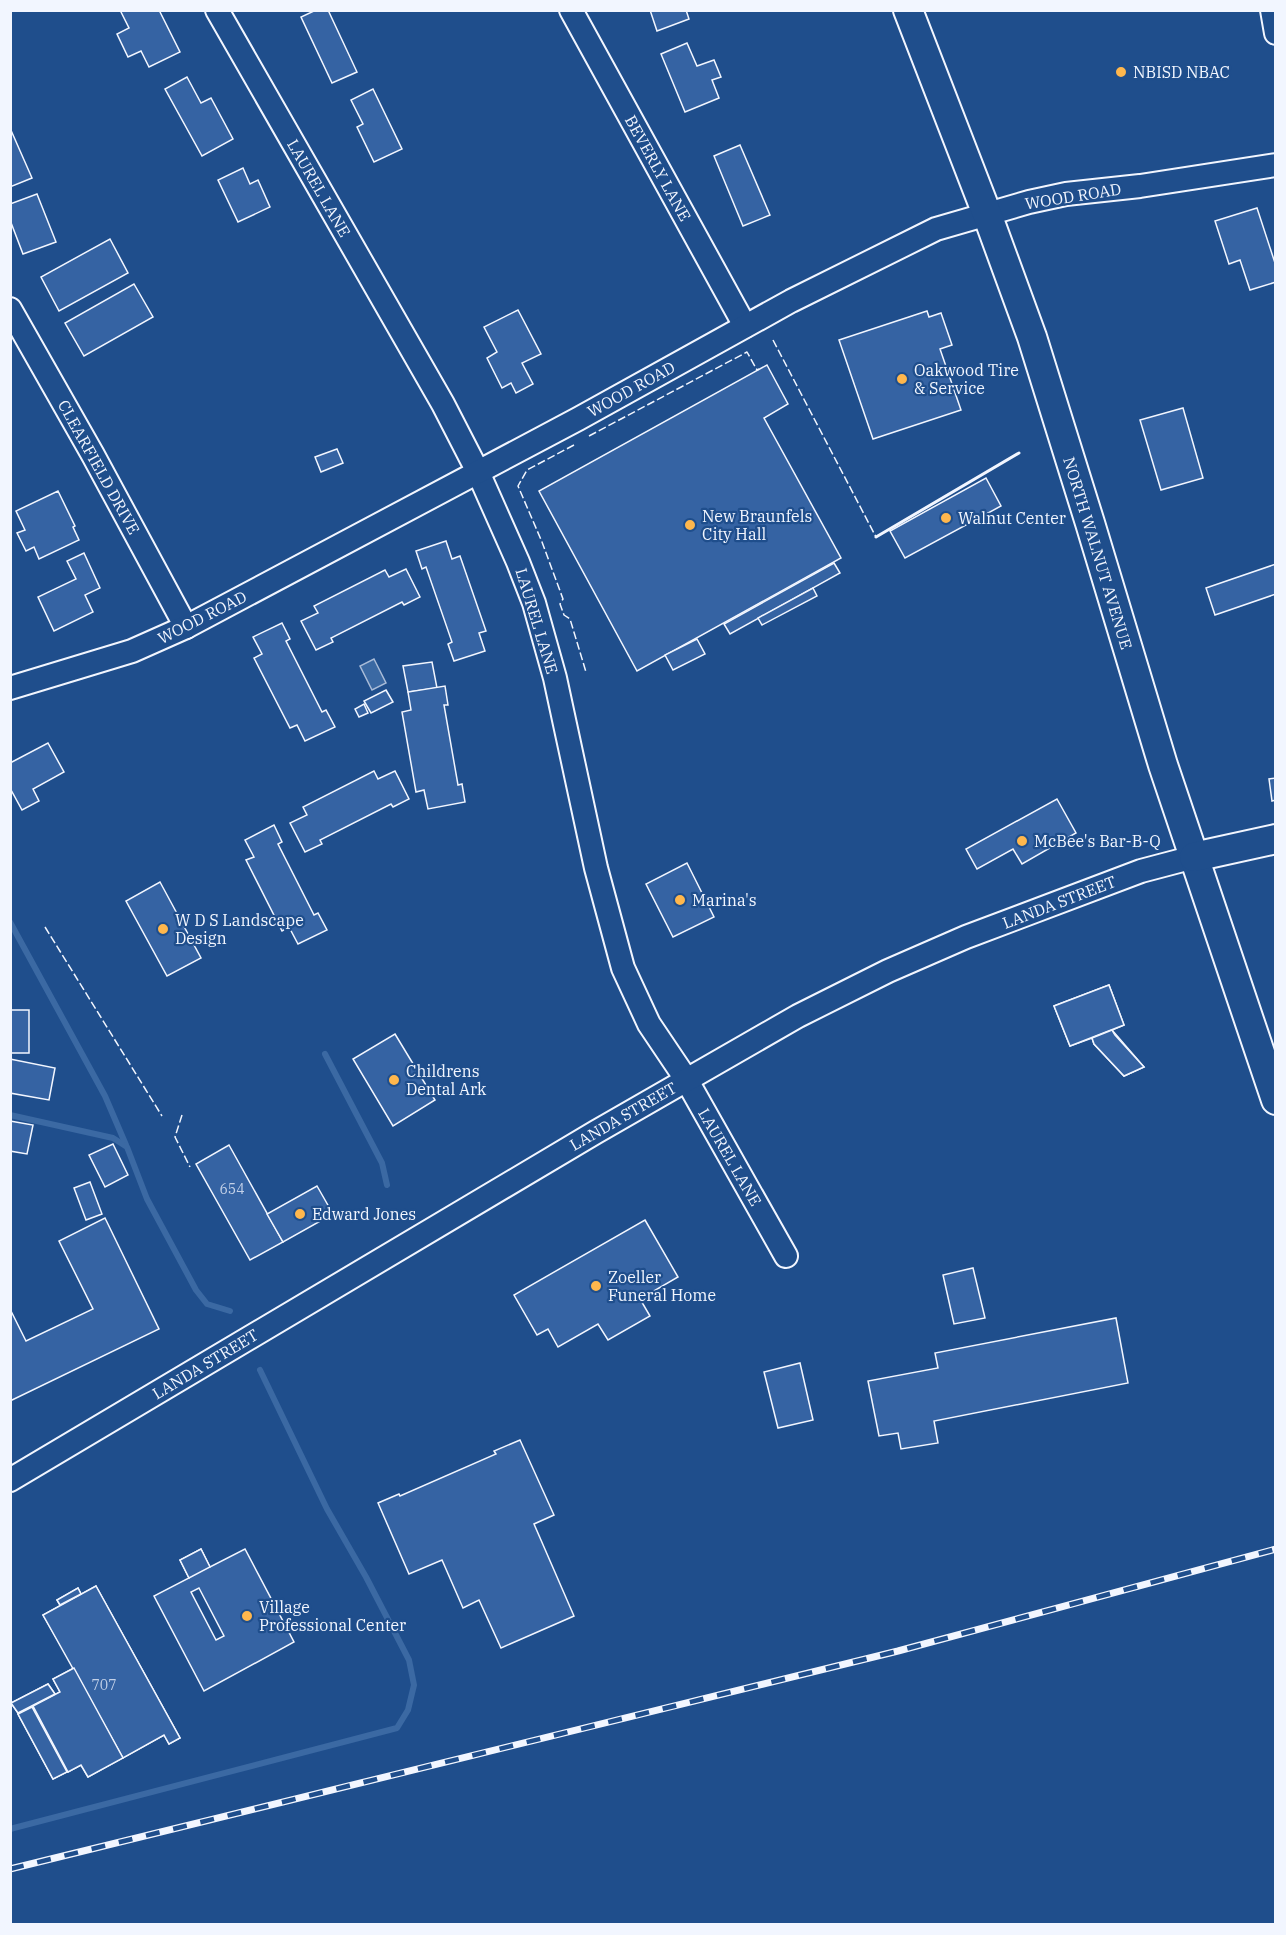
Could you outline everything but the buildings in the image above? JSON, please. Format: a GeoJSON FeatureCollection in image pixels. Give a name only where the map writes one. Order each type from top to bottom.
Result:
{"type":"FeatureCollection","features":[{"type":"Feature","properties":{"kind":"main road","name":"NORTH WALNUT AVENUE"},"geometry":{"type":"LineString","coordinates":[[908,10],[1032,337],[1163,765],[1275,1100]]}},
{"type":"Feature","properties":{"kind":"main road","name":"LANDA STREET"},"geometry":{"type":"LineString","coordinates":[[1194,857],[1275,839]]}},
{"type":"Feature","properties":{"kind":"street","name":"LAUREL LANE"},"geometry":{"type":"LineString","coordinates":[[217,10],[443,404],[478,472],[534,603],[569,739],[596,868],[623,968],[649,1024],[686,1079],[786,1256]]}},
{"type":"Feature","properties":{"kind":"street","name":"BEVERLY LANE"},"geometry":{"type":"LineString","coordinates":[[571,10],[745,326]]}},
{"type":"Feature","properties":{"kind":"street"},"geometry":{"type":"LineString","coordinates":[[1272,10],[1275,33]]}},
{"type":"Feature","properties":{"kind":"street","name":"WOOD ROAD"},"geometry":{"type":"LineString","coordinates":[[10,688],[132,651],[186,627],[478,472],[745,326],[936,229],[1066,194],[1140,186],[1275,165]]}},
{"type":"Feature","properties":{"kind":"street","name":"CLEARFIELD DRIVE"},"geometry":{"type":"LineString","coordinates":[[10,309],[93,455],[186,627]]}},
{"type":"Feature","properties":{"kind":"street","name":"LANDA STREET"},"geometry":{"type":"LineString","coordinates":[[10,1480],[686,1079],[798,1016],[921,956],[966,937],[1141,871],[1194,857]]}},
{"type":"Feature","properties":{"kind":"water"},"geometry":{"type":"Polygon","coordinates":[[[374,659],[386,683],[372,690],[360,666],[374,659]]]}},
{"type":"Feature","properties":{"kind":"waterway"},"geometry":{"type":"LineString","coordinates":[[10,922],[105,1096],[126,1145]]}},
{"type":"Feature","properties":{"kind":"waterway"},"geometry":{"type":"LineString","coordinates":[[325,1054],[382,1163],[387,1185]]}},
{"type":"Feature","properties":{"kind":"waterway"},"geometry":{"type":"LineString","coordinates":[[10,1115],[113,1138],[127,1147],[147,1199],[196,1290],[207,1304],[230,1311]]}},
{"type":"Feature","properties":{"kind":"waterway"},"geometry":{"type":"LineString","coordinates":[[10,1829],[397,1728],[408,1710],[414,1685],[409,1660],[366,1577],[327,1509],[260,1370]]}},
{"type":"Feature","properties":{"kind":"railway"},"geometry":{"type":"LineString","coordinates":[[10,1869],[898,1651],[1276,1549]]}},
{"type":"Feature","properties":{"kind":"fence"},"geometry":{"type":"LineString","coordinates":[[773,340],[876,537]]}},
{"type":"Feature","properties":{"kind":"fence"},"geometry":{"type":"LineString","coordinates":[[589,436],[747,352],[757,370],[759,369]]}},
{"type":"Feature","properties":{"kind":"fence"},"geometry":{"type":"LineString","coordinates":[[574,445],[527,470],[518,486],[563,599],[560,604],[564,615],[570,619],[586,672]]}},
{"type":"Feature","properties":{"kind":"fence"},"geometry":{"type":"LineString","coordinates":[[45,927],[162,1116]]}},
{"type":"Feature","properties":{"kind":"fence"},"geometry":{"type":"LineString","coordinates":[[182,1115],[175,1137],[190,1167]]}},
{"type":"Feature","properties":{"kind":"wall"},"geometry":{"type":"LineString","coordinates":[[876,537],[1019,453]]}},
{"type":"Feature","properties":{"kind":"place","name":"NBISD NBAC"},"geometry":{"type":"Point","coordinates":[1121,72]}},
{"type":"Feature","properties":{"kind":"place","name":"Oakwood Tire & Service"},"geometry":{"type":"Point","coordinates":[902,379]}},
{"type":"Feature","properties":{"kind":"place","name":"Walnut Center"},"geometry":{"type":"Point","coordinates":[946,518]}},
{"type":"Feature","properties":{"kind":"place","name":"New Braunfels City Hall"},"geometry":{"type":"Point","coordinates":[690,525]}},
{"type":"Feature","properties":{"kind":"place","name":"McBee's Bar-B-Q"},"geometry":{"type":"Point","coordinates":[1022,841]}},
{"type":"Feature","properties":{"kind":"place","name":"Marina's"},"geometry":{"type":"Point","coordinates":[680,900]}},
{"type":"Feature","properties":{"kind":"place","name":"W D S Landscape Design"},"geometry":{"type":"Point","coordinates":[163,929]}},
{"type":"Feature","properties":{"kind":"place","name":"Childrens Dental Ark"},"geometry":{"type":"Point","coordinates":[394,1080]}},
{"type":"Feature","properties":{"kind":"place","name":"Edward Jones"},"geometry":{"type":"Point","coordinates":[300,1214]}},
{"type":"Feature","properties":{"kind":"place","name":"Zoeller Funeral Home"},"geometry":{"type":"Point","coordinates":[596,1286]}},
{"type":"Feature","properties":{"kind":"place","name":"Village Professional Center"},"geometry":{"type":"Point","coordinates":[247,1616]}}]}
